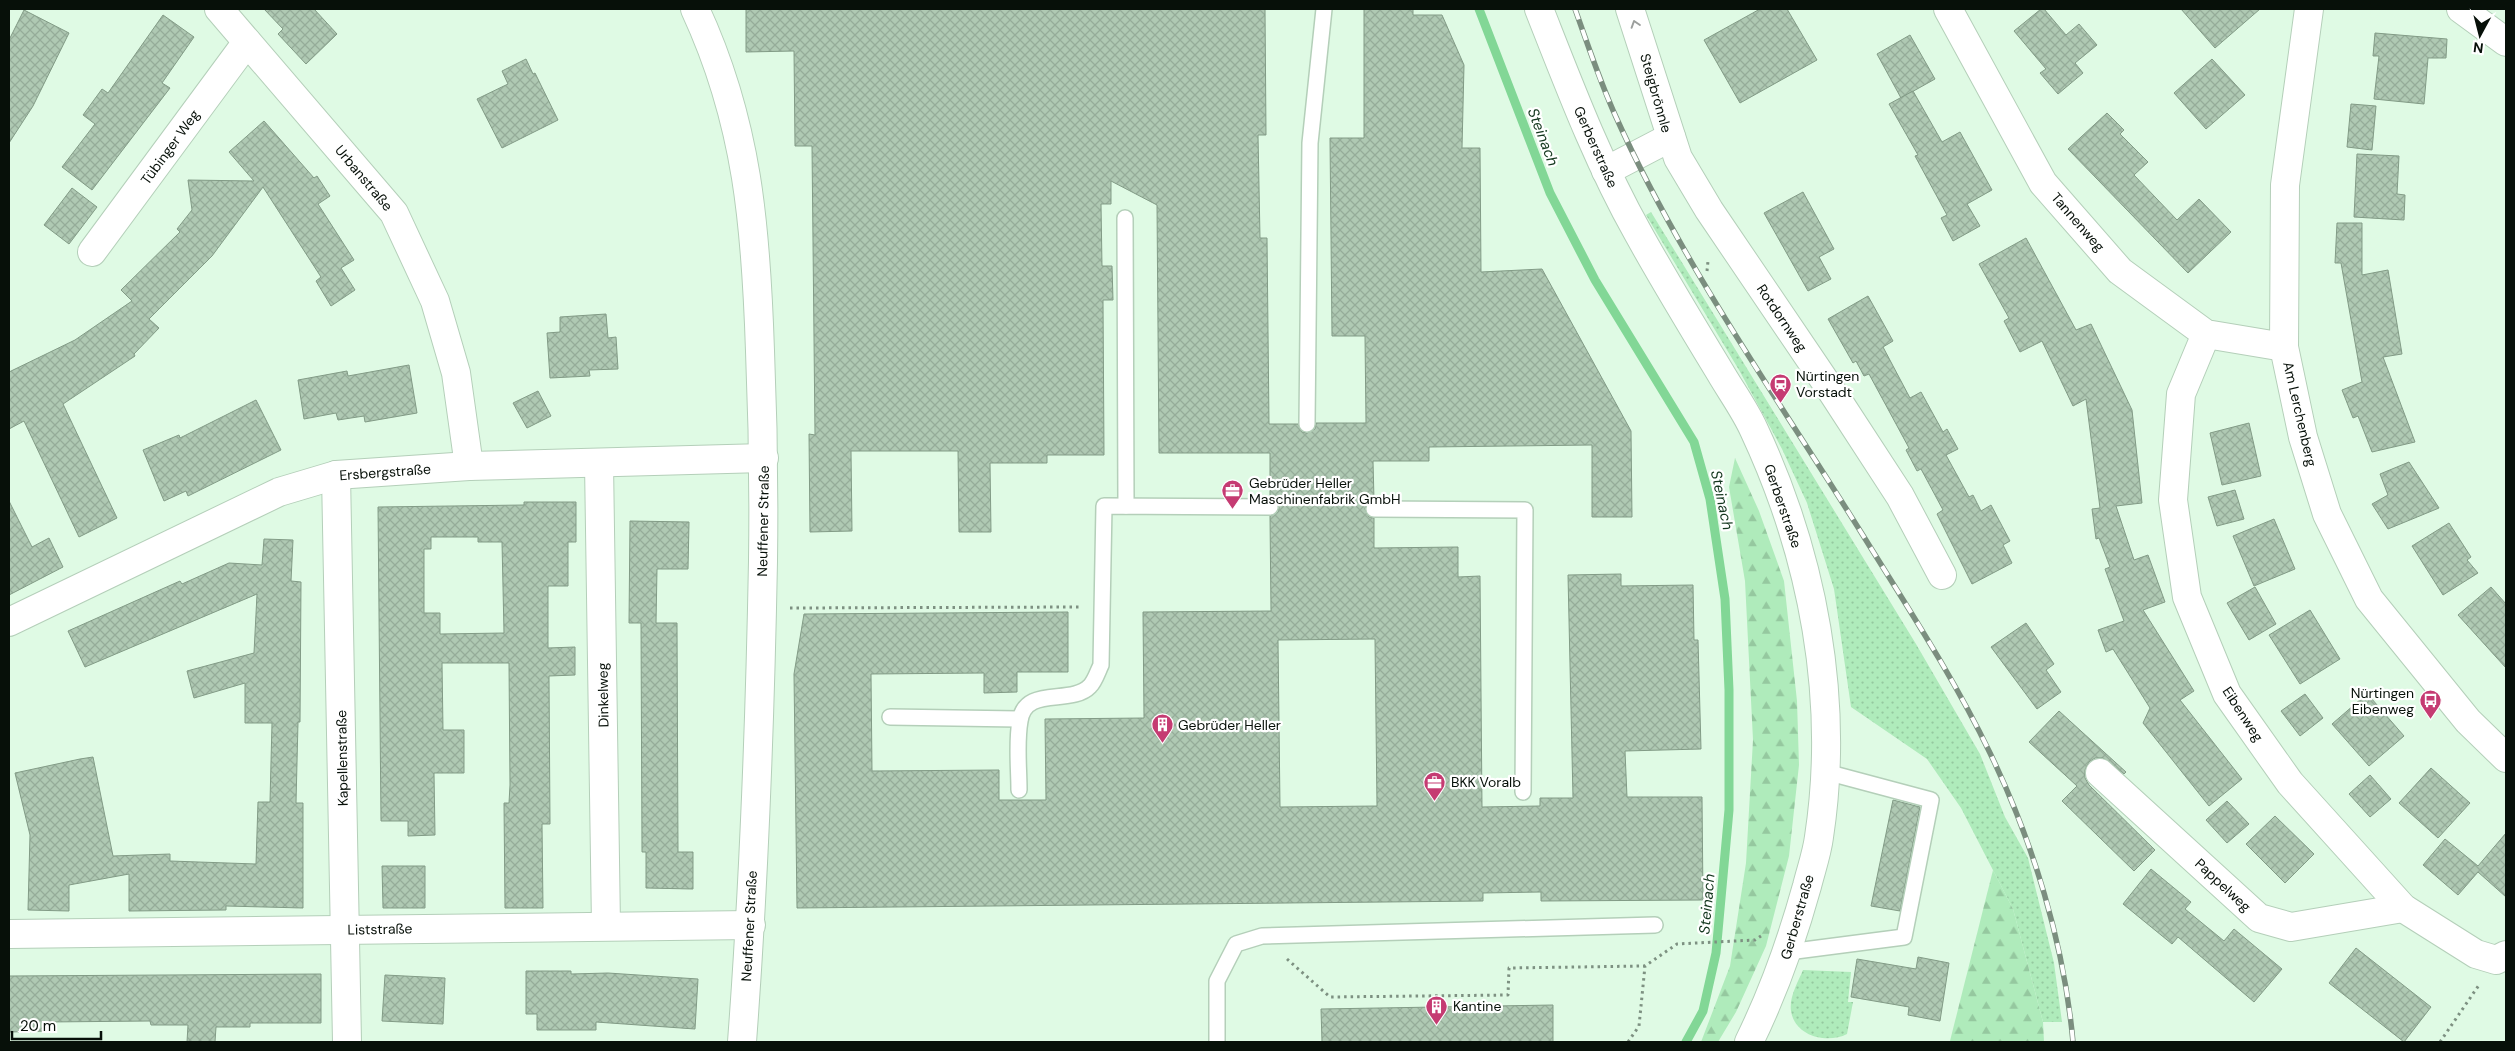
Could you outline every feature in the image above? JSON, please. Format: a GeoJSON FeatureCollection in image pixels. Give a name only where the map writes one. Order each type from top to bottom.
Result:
{"type":"FeatureCollection","features":[{"type":"Feature","properties":{"kind":"street","name":"Urbanstraße"},"geometry":{"type":"LineString","coordinates":[[219,9],[394,212],[435,301],[456,373],[470,466]]}},
{"type":"Feature","properties":{"kind":"street","name":"Neuffener Straße"},"geometry":{"type":"LineString","coordinates":[[695,9],[711,42],[730,99],[750,189],[757,264],[764,458],[762,607],[751,925],[742,1042]]}},
{"type":"Feature","properties":{"kind":"street","name":"Gerberstraße"},"geometry":{"type":"LineString","coordinates":[[1539,9],[1606,171],[1637,233],[1754,428],[1798,547],[1817,627],[1826,698],[1826,772],[1819,839],[1788,952],[1769,1001],[1749,1042]]}},
{"type":"Feature","properties":{"kind":"street","name":"Steigbrönnle"},"geometry":{"type":"LineString","coordinates":[[1606,171],[1671,137],[1630,9]]}},
{"type":"Feature","properties":{"kind":"street","name":"Tannenweg"},"geometry":{"type":"LineString","coordinates":[[1948,9],[2043,183],[2120,271],[2206,334],[2284,347]]}},
{"type":"Feature","properties":{"kind":"street","name":"Am Lerchenberg"},"geometry":{"type":"LineString","coordinates":[[2309,9],[2285,184],[2284,347],[2303,437],[2327,514],[2369,599],[2443,692],[2468,721],[2506,758]]}},
{"type":"Feature","properties":{"kind":"street"},"geometry":{"type":"LineString","coordinates":[[2461,9],[2506,42]]}},
{"type":"Feature","properties":{"kind":"street","name":"Tübinger Weg"},"geometry":{"type":"LineString","coordinates":[[92,252],[247,42]]}},
{"type":"Feature","properties":{"kind":"street","name":"Rotdornweg"},"geometry":{"type":"LineString","coordinates":[[1671,137],[1678,158],[1709,210],[1900,496],[1942,575]]}},
{"type":"Feature","properties":{"kind":"street","name":"Eibenweg"},"geometry":{"type":"LineString","coordinates":[[2206,334],[2181,394],[2173,500],[2187,597],[2227,694],[2290,782],[2404,908],[2476,954],[2501,958]]}},
{"type":"Feature","properties":{"kind":"street","name":"Ersbergstraße"},"geometry":{"type":"LineString","coordinates":[[9,622],[279,492],[336,474],[470,466],[764,458]]}},
{"type":"Feature","properties":{"kind":"street","name":"Dinkelweg"},"geometry":{"type":"LineString","coordinates":[[599,463],[606,926]]}},
{"type":"Feature","properties":{"kind":"street","name":"Kapellenstraße"},"geometry":{"type":"LineString","coordinates":[[336,474],[347,1042]]}},
{"type":"Feature","properties":{"kind":"street","name":"Pappelweg"},"geometry":{"type":"LineString","coordinates":[[2100,773],[2259,918],[2291,927],[2404,908]]}},
{"type":"Feature","properties":{"kind":"street","name":"Liststraße"},"geometry":{"type":"LineString","coordinates":[[9,934],[751,925]]}},
{"type":"Feature","properties":{"kind":"lane"},"geometry":{"type":"LineString","coordinates":[[1307,424],[1310,143],[1324,9]]}},
{"type":"Feature","properties":{"kind":"lane"},"geometry":{"type":"LineString","coordinates":[[1124,218],[1126,506]]}},
{"type":"Feature","properties":{"kind":"lane"},"geometry":{"type":"LineString","coordinates":[[1019,790],[1020,719],[1027,706],[1041,697],[1070,697],[1090,686],[1101,665],[1104,506],[1270,507]]}},
{"type":"Feature","properties":{"kind":"lane"},"geometry":{"type":"LineString","coordinates":[[1374,509],[1525,510],[1523,792]]}},
{"type":"Feature","properties":{"kind":"lane"},"geometry":{"type":"LineString","coordinates":[[890,718],[1020,719]]}},
{"type":"Feature","properties":{"kind":"lane"},"geometry":{"type":"LineString","coordinates":[[1788,952],[1904,937],[1931,800],[1826,772]]}},
{"type":"Feature","properties":{"kind":"lane"},"geometry":{"type":"LineString","coordinates":[[1216,1042],[1218,981],[1236,944],[1262,936],[1655,925]]}},
{"type":"Feature","properties":{"kind":"path"},"geometry":{"type":"LineString","coordinates":[[805,609],[1102,607]]}},
{"type":"Feature","properties":{"kind":"path"},"geometry":{"type":"LineString","coordinates":[[1262,936],[1330,997],[1508,996],[1509,968],[1645,966],[1677,944],[1755,940]]}},
{"type":"Feature","properties":{"kind":"path"},"geometry":{"type":"LineString","coordinates":[[2440,1042],[2501,958]]}},
{"type":"Feature","properties":{"kind":"path"},"geometry":{"type":"LineString","coordinates":[[1628,1042],[1639,1026],[1645,966]]}},
{"type":"Feature","properties":{"kind":"green space"},"geometry":{"type":"Polygon","coordinates":[[[1651,212],[1916,644],[1980,754],[2005,817],[2028,858],[2054,963],[2062,1022],[2043,1022],[2013,909],[1961,808],[1927,759],[1851,707],[1834,589],[1807,503],[1782,449],[1739,370],[1646,215],[1651,212]]]}},
{"type":"Feature","properties":{"kind":"green space"},"geometry":{"type":"Polygon","coordinates":[[[1735,458],[1759,511],[1784,581],[1797,701],[1799,765],[1789,856],[1766,946],[1736,1012],[1718,1042],[1701,1042],[1730,966],[1746,863],[1753,740],[1745,581],[1729,487],[1735,458]]]}},
{"type":"Feature","properties":{"kind":"green space"},"geometry":{"type":"Polygon","coordinates":[[[1993,870],[2013,909],[2043,1022],[2044,1042],[1950,1041],[1993,870]]]}},
{"type":"Feature","properties":{"kind":"green space"},"geometry":{"type":"Polygon","coordinates":[[[1803,970],[1851,972],[1848,1002],[1853,1002],[1847,1034],[1831,1038],[1813,1036],[1799,1027],[1794,1020],[1791,1011],[1791,1000],[1803,970]]]}},
{"type":"Feature","properties":{"kind":"building"},"geometry":{"type":"Polygon","coordinates":[[[264,9],[314,9],[337,34],[306,64],[278,34],[283,29],[264,9]]]}},
{"type":"Feature","properties":{"kind":"building"},"geometry":{"type":"Polygon","coordinates":[[[746,9],[1265,9],[1266,135],[1258,135],[1260,238],[1267,238],[1269,424],[1298,424],[1302,432],[1307,433],[1315,429],[1316,423],[1366,423],[1365,336],[1332,336],[1330,138],[1364,138],[1364,9],[1413,9],[1413,15],[1442,15],[1464,65],[1462,148],[1480,148],[1481,272],[1542,269],[1631,431],[1632,517],[1592,517],[1592,445],[1429,447],[1429,461],[1373,461],[1374,500],[1366,504],[1365,509],[1369,517],[1374,518],[1374,548],[1458,547],[1458,577],[1480,576],[1482,807],[1540,806],[1540,798],[1573,798],[1568,575],[1621,574],[1621,586],[1693,585],[1694,640],[1698,640],[1701,749],[1625,751],[1627,797],[1702,797],[1703,900],[1541,901],[1541,892],[1483,893],[1483,901],[797,908],[794,674],[804,614],[1068,612],[1068,672],[1017,672],[1017,692],[984,693],[984,673],[871,674],[872,771],[999,770],[999,800],[1046,800],[1045,719],[1144,718],[1143,612],[1271,611],[1270,516],[1278,512],[1279,507],[1275,499],[1270,498],[1270,453],[1159,453],[1157,205],[1111,181],[1111,204],[1101,204],[1102,266],[1112,266],[1113,300],[1103,300],[1104,455],[1047,455],[1047,463],[990,463],[991,532],[959,532],[958,451],[851,451],[852,531],[810,532],[809,434],[815,435],[812,146],[795,146],[794,51],[746,52],[746,9]],[[1375,639],[1278,640],[1280,807],[1377,806],[1375,639]]]}},
{"type":"Feature","properties":{"kind":"building"},"geometry":{"type":"Polygon","coordinates":[[[1760,9],[1787,9],[1817,60],[1740,103],[1704,40],[1760,9]]]}},
{"type":"Feature","properties":{"kind":"building"},"geometry":{"type":"Polygon","coordinates":[[[2041,9],[2044,9],[2066,35],[2079,24],[2097,45],[2075,63],[2083,73],[2058,94],[2040,73],[2046,69],[2014,31],[2041,9]]]}},
{"type":"Feature","properties":{"kind":"building"},"geometry":{"type":"Polygon","coordinates":[[[2181,9],[2260,9],[2215,48],[2181,9]]]}},
{"type":"Feature","properties":{"kind":"building"},"geometry":{"type":"Polygon","coordinates":[[[24,10],[69,33],[33,106],[9,143],[9,40],[24,10]]]}},
{"type":"Feature","properties":{"kind":"building"},"geometry":{"type":"Polygon","coordinates":[[[163,15],[194,37],[162,83],[170,88],[92,190],[62,167],[95,124],[83,115],[102,89],[108,93],[163,15]]]}},
{"type":"Feature","properties":{"kind":"building"},"geometry":{"type":"Polygon","coordinates":[[[2375,33],[2447,39],[2446,58],[2428,58],[2424,104],[2374,99],[2379,56],[2373,56],[2375,33]]]}},
{"type":"Feature","properties":{"kind":"building"},"geometry":{"type":"Polygon","coordinates":[[[1910,35],[1935,79],[1901,98],[1877,54],[1910,35]]]}},
{"type":"Feature","properties":{"kind":"building"},"geometry":{"type":"Polygon","coordinates":[[[526,59],[558,120],[502,148],[477,99],[508,84],[502,71],[526,59]]]}},
{"type":"Feature","properties":{"kind":"building"},"geometry":{"type":"Polygon","coordinates":[[[2212,59],[2245,95],[2206,129],[2174,93],[2212,59]]]}},
{"type":"Feature","properties":{"kind":"building"},"geometry":{"type":"Polygon","coordinates":[[[1913,91],[1942,142],[1960,132],[1992,190],[1967,204],[1980,226],[1953,241],[1941,218],[1947,215],[1915,156],[1918,155],[1889,104],[1913,91]]]}},
{"type":"Feature","properties":{"kind":"building"},"geometry":{"type":"Polygon","coordinates":[[[2351,104],[2376,106],[2372,150],[2347,147],[2351,104]]]}},
{"type":"Feature","properties":{"kind":"building"},"geometry":{"type":"Polygon","coordinates":[[[2107,113],[2124,130],[2120,134],[2148,162],[2134,175],[2177,220],[2199,199],[2231,232],[2188,273],[2068,149],[2107,113]]]}},
{"type":"Feature","properties":{"kind":"building"},"geometry":{"type":"Polygon","coordinates":[[[264,121],[314,178],[317,176],[330,196],[318,204],[354,260],[341,268],[355,290],[331,306],[316,281],[321,277],[263,187],[212,256],[149,319],[159,328],[134,354],[135,356],[63,404],[117,518],[79,537],[24,421],[9,429],[9,372],[75,340],[132,301],[121,290],[180,232],[177,229],[192,210],[188,180],[254,181],[229,152],[264,121]]]}},
{"type":"Feature","properties":{"kind":"building"},"geometry":{"type":"Polygon","coordinates":[[[2357,154],[2399,156],[2397,194],[2405,195],[2404,220],[2354,217],[2357,154]]]}},
{"type":"Feature","properties":{"kind":"building"},"geometry":{"type":"Polygon","coordinates":[[[72,188],[97,207],[69,244],[44,225],[72,188]]]}},
{"type":"Feature","properties":{"kind":"building"},"geometry":{"type":"Polygon","coordinates":[[[1803,192],[1834,249],[1819,257],[1831,279],[1808,291],[1764,213],[1803,192]]]}},
{"type":"Feature","properties":{"kind":"building"},"geometry":{"type":"Polygon","coordinates":[[[2337,223],[2362,223],[2362,275],[2388,270],[2402,354],[2383,357],[2415,442],[2372,452],[2358,416],[2353,418],[2342,390],[2362,382],[2341,263],[2335,263],[2337,223]]]}},
{"type":"Feature","properties":{"kind":"building"},"geometry":{"type":"Polygon","coordinates":[[[2026,238],[2076,330],[2091,324],[2132,410],[2142,503],[2116,506],[2134,560],[2148,555],[2165,602],[2143,610],[2194,691],[2180,700],[2242,779],[2209,806],[2143,723],[2150,708],[2113,649],[2106,652],[2098,630],[2124,621],[2105,569],[2110,567],[2099,538],[2096,539],[2092,509],[2100,508],[2086,399],[2073,406],[2042,341],[2020,352],[2004,321],[2009,318],[1979,264],[2026,238]]]}},
{"type":"Feature","properties":{"kind":"building"},"geometry":{"type":"Polygon","coordinates":[[[1868,296],[1893,341],[1883,347],[1910,398],[1921,392],[1943,432],[1947,429],[1958,449],[1946,455],[1969,497],[1973,495],[1981,511],[1991,505],[2010,541],[2003,545],[2012,563],[1972,584],[1937,514],[1943,510],[1921,469],[1917,471],[1906,450],[1909,448],[1869,374],[1864,376],[1856,361],[1853,363],[1828,319],[1868,296]]]}},
{"type":"Feature","properties":{"kind":"building"},"geometry":{"type":"Polygon","coordinates":[[[606,314],[608,338],[616,337],[618,369],[589,370],[590,376],[550,378],[547,333],[560,332],[560,317],[606,314]]]}},
{"type":"Feature","properties":{"kind":"building"},"geometry":{"type":"Polygon","coordinates":[[[409,365],[417,413],[365,422],[364,416],[338,420],[336,413],[304,419],[298,380],[347,371],[348,376],[409,365]]]}},
{"type":"Feature","properties":{"kind":"building"},"geometry":{"type":"Polygon","coordinates":[[[538,391],[551,416],[527,428],[513,403],[538,391]]]}},
{"type":"Feature","properties":{"kind":"building"},"geometry":{"type":"Polygon","coordinates":[[[256,400],[281,450],[188,496],[186,491],[164,501],[143,450],[179,435],[180,438],[256,400]]]}},
{"type":"Feature","properties":{"kind":"building"},"geometry":{"type":"Polygon","coordinates":[[[2249,423],[2261,476],[2222,485],[2210,433],[2249,423]]]}},
{"type":"Feature","properties":{"kind":"building"},"geometry":{"type":"Polygon","coordinates":[[[2409,462],[2439,508],[2388,529],[2372,504],[2388,495],[2380,474],[2409,462]]]}},
{"type":"Feature","properties":{"kind":"building"},"geometry":{"type":"Polygon","coordinates":[[[2235,490],[2244,519],[2217,526],[2208,497],[2235,490]]]}},
{"type":"Feature","properties":{"kind":"building"},"geometry":{"type":"Polygon","coordinates":[[[9,501],[32,547],[49,538],[63,567],[9,595],[9,501]]]}},
{"type":"Feature","properties":{"kind":"building"},"geometry":{"type":"Polygon","coordinates":[[[524,502],[576,502],[576,542],[568,542],[568,586],[548,586],[548,648],[575,647],[575,675],[549,676],[550,824],[542,824],[543,908],[505,908],[504,803],[509,803],[510,785],[509,663],[442,663],[443,730],[464,730],[464,773],[434,773],[435,835],[408,836],[408,821],[381,821],[378,507],[524,505],[524,502]],[[431,537],[431,549],[424,549],[424,613],[440,613],[440,634],[504,633],[502,542],[478,542],[478,537],[431,537]]]}},
{"type":"Feature","properties":{"kind":"building"},"geometry":{"type":"Polygon","coordinates":[[[2274,519],[2295,569],[2254,586],[2233,536],[2274,519]]]}},
{"type":"Feature","properties":{"kind":"building"},"geometry":{"type":"Polygon","coordinates":[[[630,521],[689,522],[688,569],[657,569],[656,623],[677,623],[678,852],[693,852],[693,889],[646,888],[646,852],[642,852],[641,623],[629,623],[630,521]]]}},
{"type":"Feature","properties":{"kind":"building"},"geometry":{"type":"Polygon","coordinates":[[[2449,523],[2471,557],[2467,560],[2478,573],[2443,595],[2412,546],[2449,523]]]}},
{"type":"Feature","properties":{"kind":"building"},"geometry":{"type":"Polygon","coordinates":[[[264,539],[293,540],[291,581],[301,582],[300,722],[298,722],[296,803],[303,803],[303,908],[226,906],[226,910],[129,911],[129,874],[69,885],[69,911],[28,910],[30,835],[15,773],[80,759],[93,757],[113,856],[170,854],[170,861],[256,864],[258,802],[270,802],[272,723],[245,723],[245,683],[194,698],[187,671],[254,653],[257,594],[85,667],[68,631],[180,581],[182,584],[229,563],[262,565],[264,539]]]}},
{"type":"Feature","properties":{"kind":"building"},"geometry":{"type":"Polygon","coordinates":[[[2255,587],[2276,624],[2249,640],[2227,603],[2255,587]]]}},
{"type":"Feature","properties":{"kind":"building"},"geometry":{"type":"Polygon","coordinates":[[[2491,587],[2506,604],[2506,668],[2458,615],[2491,587]]]}},
{"type":"Feature","properties":{"kind":"building"},"geometry":{"type":"Polygon","coordinates":[[[2310,610],[2340,659],[2300,684],[2269,635],[2310,610]]]}},
{"type":"Feature","properties":{"kind":"building"},"geometry":{"type":"Polygon","coordinates":[[[2026,623],[2054,664],[2046,670],[2061,692],[2037,709],[1991,647],[2026,623]]]}},
{"type":"Feature","properties":{"kind":"building"},"geometry":{"type":"Polygon","coordinates":[[[2305,694],[2323,718],[2300,736],[2281,711],[2305,694]]]}},
{"type":"Feature","properties":{"kind":"building"},"geometry":{"type":"Polygon","coordinates":[[[2362,698],[2371,698],[2404,736],[2369,766],[2332,724],[2362,698]]]}},
{"type":"Feature","properties":{"kind":"building"},"geometry":{"type":"Polygon","coordinates":[[[2059,711],[2126,772],[2124,774],[2103,758],[2095,758],[2089,762],[2085,770],[2085,778],[2089,785],[2155,850],[2134,871],[2062,801],[2077,786],[2029,742],[2059,711]]]}},
{"type":"Feature","properties":{"kind":"building"},"geometry":{"type":"Polygon","coordinates":[[[2431,768],[2470,803],[2438,838],[2399,803],[2431,768]]]}},
{"type":"Feature","properties":{"kind":"building"},"geometry":{"type":"Polygon","coordinates":[[[2370,775],[2391,799],[2370,817],[2349,794],[2370,775]]]}},
{"type":"Feature","properties":{"kind":"building"},"geometry":{"type":"Polygon","coordinates":[[[1893,800],[1920,807],[1900,911],[1871,906],[1893,800]]]}},
{"type":"Feature","properties":{"kind":"building"},"geometry":{"type":"Polygon","coordinates":[[[2227,801],[2249,824],[2227,843],[2206,820],[2227,801]]]}},
{"type":"Feature","properties":{"kind":"building"},"geometry":{"type":"Polygon","coordinates":[[[2275,816],[2314,854],[2285,883],[2246,844],[2275,816]]]}},
{"type":"Feature","properties":{"kind":"building"},"geometry":{"type":"Polygon","coordinates":[[[2506,833],[2506,897],[2478,872],[2458,895],[2423,865],[2445,839],[2478,866],[2506,833]]]}},
{"type":"Feature","properties":{"kind":"building"},"geometry":{"type":"Polygon","coordinates":[[[382,866],[425,866],[425,908],[383,908],[382,866]]]}},
{"type":"Feature","properties":{"kind":"building"},"geometry":{"type":"Polygon","coordinates":[[[2151,869],[2191,902],[2185,909],[2224,941],[2234,929],[2282,969],[2254,1002],[2178,937],[2172,944],[2123,904],[2151,869]]]}},
{"type":"Feature","properties":{"kind":"building"},"geometry":{"type":"Polygon","coordinates":[[[2356,948],[2431,1007],[2404,1042],[2329,983],[2356,948]]]}},
{"type":"Feature","properties":{"kind":"building"},"geometry":{"type":"Polygon","coordinates":[[[1918,957],[1949,963],[1940,1021],[1908,1015],[1909,1007],[1851,997],[1857,959],[1916,969],[1918,957]]]}},
{"type":"Feature","properties":{"kind":"building"},"geometry":{"type":"Polygon","coordinates":[[[526,971],[571,971],[571,974],[608,973],[698,979],[695,1029],[596,1022],[596,1030],[537,1030],[537,1014],[526,1014],[526,971]]]}},
{"type":"Feature","properties":{"kind":"building"},"geometry":{"type":"Polygon","coordinates":[[[321,974],[321,1023],[250,1023],[250,1027],[216,1027],[215,1042],[187,1042],[188,1025],[151,1025],[150,1021],[47,1022],[50,1031],[9,1032],[9,976],[321,974]]]}},
{"type":"Feature","properties":{"kind":"building"},"geometry":{"type":"Polygon","coordinates":[[[385,975],[445,978],[443,1024],[382,1021],[385,975]]]}},
{"type":"Feature","properties":{"kind":"building","name":"Kantine"},"geometry":{"type":"Polygon","coordinates":[[[1553,1005],[1553,1042],[1322,1042],[1321,1009],[1553,1005]]]}},
{"type":"Feature","properties":{"kind":"waterway","name":"Steinach"},"geometry":{"type":"LineString","coordinates":[[1479,9],[1550,193],[1595,280],[1694,442],[1710,499],[1725,599],[1729,690],[1729,810],[1716,953],[1703,1011],[1686,1042]]}},
{"type":"Feature","properties":{"kind":"railway"},"geometry":{"type":"LineString","coordinates":[[1575,9],[1599,77],[1616,117],[1642,172],[1671,226],[1733,332],[1930,644],[1990,753],[2020,822],[2044,894],[2062,968],[2073,1042]]}},
{"type":"Feature","properties":{"kind":"place","name":"Nürtingen Vorstadt"},"geometry":{"type":"Point","coordinates":[1780,403]}},
{"type":"Feature","properties":{"kind":"place","name":"Gebrüder Heller Maschinenfabrik GmbH"},"geometry":{"type":"Point","coordinates":[1233,510]}},
{"type":"Feature","properties":{"kind":"place","name":"Nürtingen Eibenweg"},"geometry":{"type":"Point","coordinates":[2430,720]}},
{"type":"Feature","properties":{"kind":"place","name":"Gebrüder Heller"},"geometry":{"type":"Point","coordinates":[1162,744]}},
{"type":"Feature","properties":{"kind":"place","name":"BKK Voralb"},"geometry":{"type":"Point","coordinates":[1435,801]}},
{"type":"Feature","properties":{"kind":"place","name":"Kantine"},"geometry":{"type":"Point","coordinates":[1437,1025]}}]}
